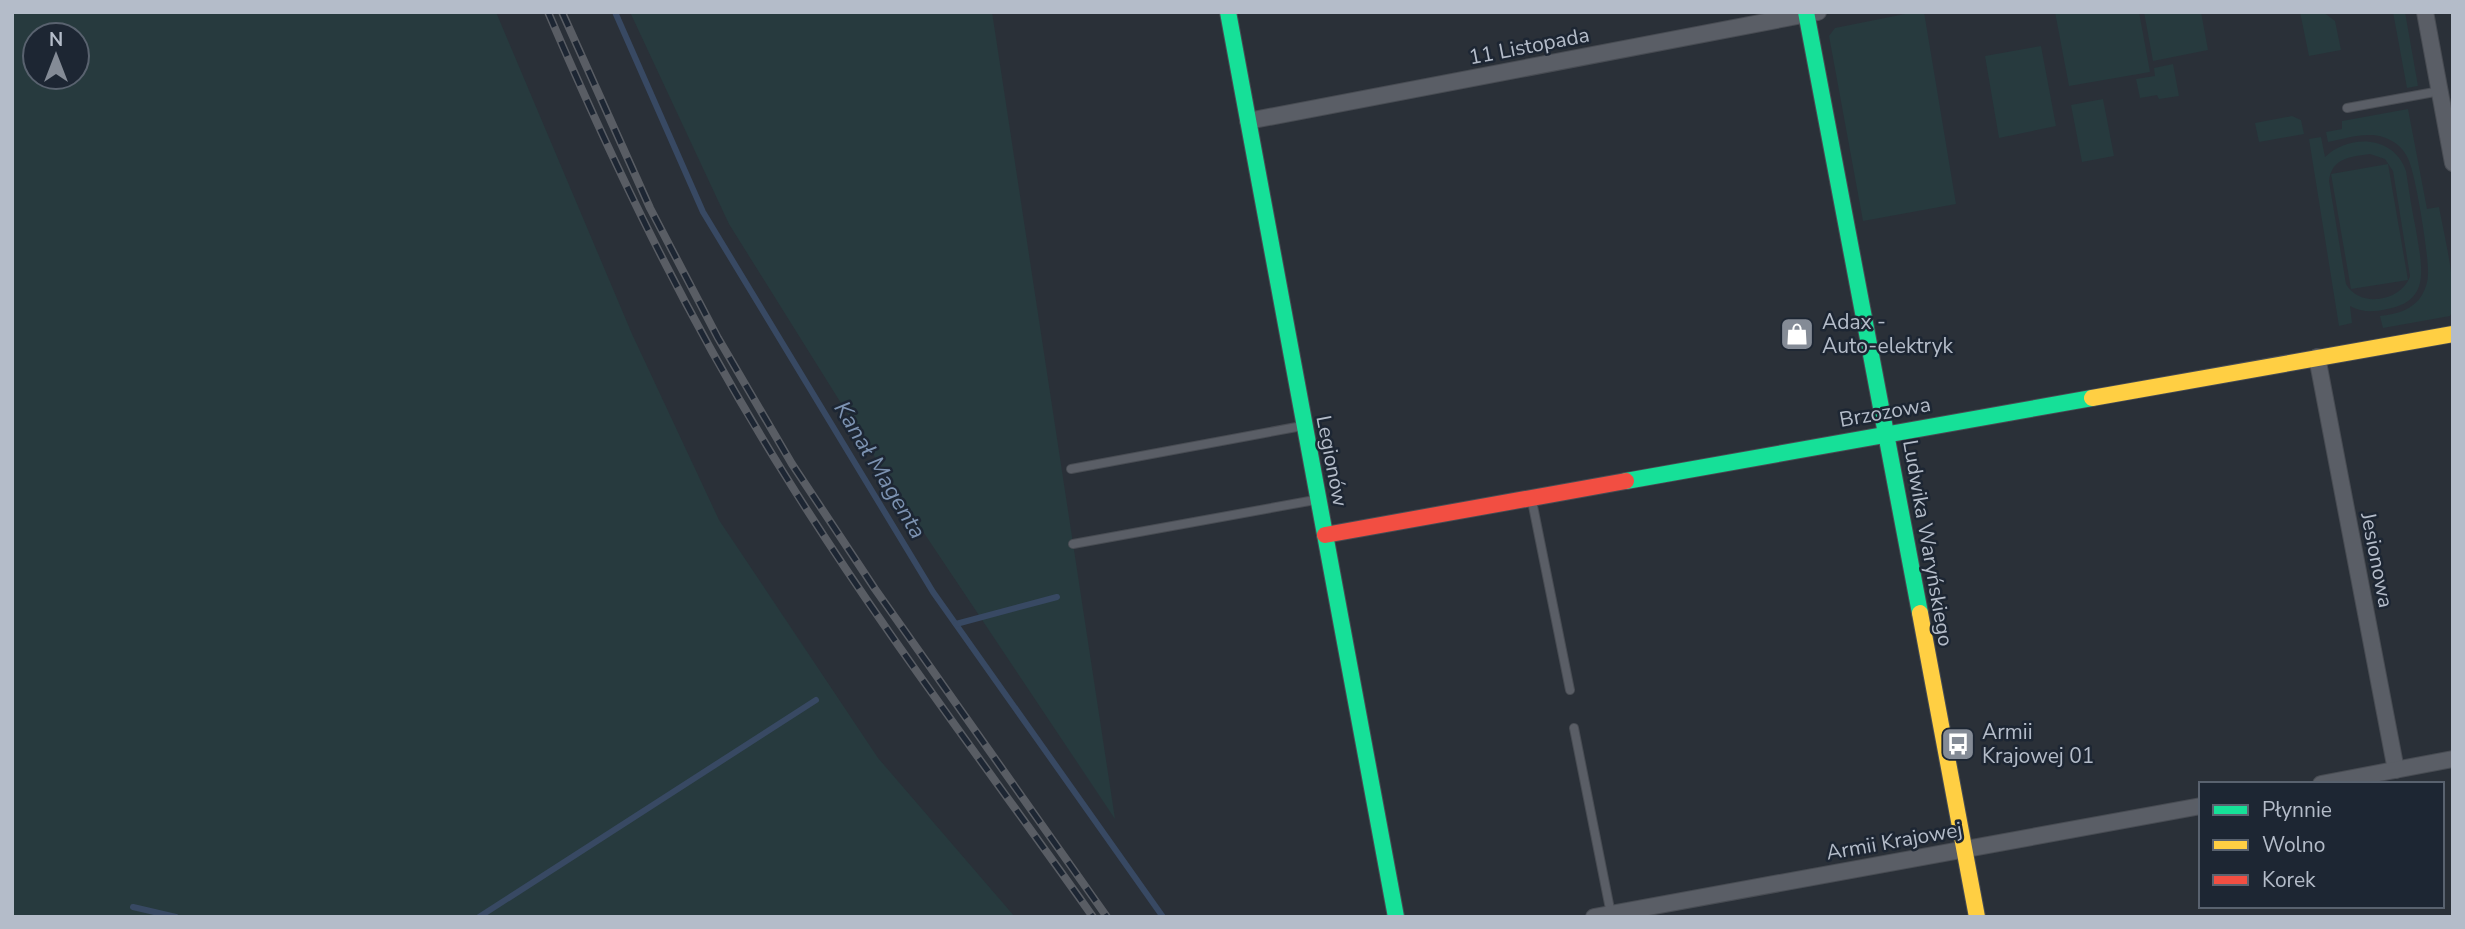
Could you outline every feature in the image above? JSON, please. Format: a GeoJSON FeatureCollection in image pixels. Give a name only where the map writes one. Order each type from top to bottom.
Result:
{"type":"FeatureCollection","features":[{"type":"Feature","properties":{"kind":"street","name":"Legionów"},"geometry":{"type":"LineString","coordinates":[[1228,12],[1396,917]]}},
{"type":"Feature","properties":{"kind":"street"},"geometry":{"type":"LineString","coordinates":[[2425,12],[2453,163]]}},
{"type":"Feature","properties":{"kind":"street","name":"11 Listopada"},"geometry":{"type":"LineString","coordinates":[[1248,121],[1810,13]]}},
{"type":"Feature","properties":{"kind":"street","name":"Ludwika Waryńskiego"},"geometry":{"type":"LineString","coordinates":[[1810,13],[1977,917]]}},
{"type":"Feature","properties":{"kind":"street","name":"Brzozowa"},"geometry":{"type":"LineString","coordinates":[[1325,535],[2453,334]]}},
{"type":"Feature","properties":{"kind":"street","name":"Jesionowa"},"geometry":{"type":"LineString","coordinates":[[2316,357],[2396,770]]}},
{"type":"Feature","properties":{"kind":"street"},"geometry":{"type":"LineString","coordinates":[[2332,782],[2453,759]]}},
{"type":"Feature","properties":{"kind":"street","name":"Armii Krajowej"},"geometry":{"type":"LineString","coordinates":[[1594,917],[2199,806]]}},
{"type":"Feature","properties":{"kind":"lane"},"geometry":{"type":"LineString","coordinates":[[2347,108],[2440,92]]}},
{"type":"Feature","properties":{"kind":"lane"},"geometry":{"type":"LineString","coordinates":[[1071,469],[1304,426]]}},
{"type":"Feature","properties":{"kind":"lane"},"geometry":{"type":"LineString","coordinates":[[1531,498],[1570,690]]}},
{"type":"Feature","properties":{"kind":"lane"},"geometry":{"type":"LineString","coordinates":[[1073,544],[1318,499]]}},
{"type":"Feature","properties":{"kind":"lane"},"geometry":{"type":"LineString","coordinates":[[1574,728],[1611,914]]}},
{"type":"Feature","properties":{"kind":"green space"},"geometry":{"type":"Polygon","coordinates":[[[12,12],[496,12],[632,334],[719,520],[878,758],[1015,917],[12,917],[12,12]]]}},
{"type":"Feature","properties":{"kind":"green space"},"geometry":{"type":"Polygon","coordinates":[[[630,12],[992,12],[1115,819],[896,491],[729,224],[630,12]]]}},
{"type":"Feature","properties":{"kind":"green space"},"geometry":{"type":"Polygon","coordinates":[[[1924,12],[1956,204],[1863,221],[1829,36],[1835,28],[1924,12]]]}},
{"type":"Feature","properties":{"kind":"green space"},"geometry":{"type":"Polygon","coordinates":[[[2055,12],[2139,12],[2150,72],[2069,86],[2055,12]]]}},
{"type":"Feature","properties":{"kind":"green space"},"geometry":{"type":"Polygon","coordinates":[[[2144,12],[2201,12],[2208,50],[2153,61],[2144,12]]]}},
{"type":"Feature","properties":{"kind":"green space"},"geometry":{"type":"Polygon","coordinates":[[[2300,12],[2323,12],[2335,21],[2341,50],[2309,56],[2300,12]]]}},
{"type":"Feature","properties":{"kind":"green space"},"geometry":{"type":"Polygon","coordinates":[[[2393,12],[2405,12],[2418,86],[2407,88],[2393,12]]]}},
{"type":"Feature","properties":{"kind":"green space"},"geometry":{"type":"Polygon","coordinates":[[[2041,46],[2056,126],[1999,138],[1985,56],[2041,46]]]}},
{"type":"Feature","properties":{"kind":"green space"},"geometry":{"type":"Polygon","coordinates":[[[2173,64],[2179,96],[2159,99],[2157,95],[2140,98],[2136,79],[2155,76],[2154,68],[2173,64]]]}},
{"type":"Feature","properties":{"kind":"green space"},"geometry":{"type":"Polygon","coordinates":[[[2103,99],[2114,156],[2082,162],[2071,105],[2103,99]]]}},
{"type":"Feature","properties":{"kind":"green space"},"geometry":{"type":"Polygon","coordinates":[[[2408,109],[2427,209],[2439,207],[2450,263],[2453,307],[2450,316],[2383,328],[2380,316],[2409,308],[2422,295],[2427,282],[2424,235],[2412,170],[2402,150],[2384,137],[2360,135],[2328,142],[2326,132],[2342,129],[2342,121],[2408,109]]]}},
{"type":"Feature","properties":{"kind":"green space"},"geometry":{"type":"Polygon","coordinates":[[[2292,116],[2301,120],[2304,134],[2259,142],[2255,123],[2292,116]]]}},
{"type":"Feature","properties":{"kind":"green space"},"geometry":{"type":"Polygon","coordinates":[[[2321,137],[2325,157],[2346,144],[2370,142],[2392,150],[2400,159],[2406,171],[2421,268],[2418,289],[2412,298],[2402,305],[2373,311],[2350,306],[2352,323],[2339,326],[2309,139],[2321,137]],[[2370,154],[2344,160],[2334,167],[2329,181],[2346,284],[2352,292],[2370,299],[2380,299],[2399,291],[2410,276],[2393,171],[2385,159],[2370,154]]]}},
{"type":"Feature","properties":{"kind":"green space"},"geometry":{"type":"Polygon","coordinates":[[[2388,164],[2408,280],[2351,289],[2331,174],[2388,164]]]}},
{"type":"Feature","properties":{"kind":"waterway","name":"Kanał Magenta"},"geometry":{"type":"LineString","coordinates":[[615,12],[703,212],[933,592],[1163,917]]}},
{"type":"Feature","properties":{"kind":"waterway"},"geometry":{"type":"LineString","coordinates":[[956,624],[1057,597]]}},
{"type":"Feature","properties":{"kind":"waterway"},"geometry":{"type":"LineString","coordinates":[[479,917],[816,700]]}},
{"type":"Feature","properties":{"kind":"waterway"},"geometry":{"type":"LineString","coordinates":[[133,907],[176,917]]}},
{"type":"Feature","properties":{"kind":"railway"},"geometry":{"type":"LineString","coordinates":[[548,12],[656,246],[749,416],[857,585],[1093,917]]}},
{"type":"Feature","properties":{"kind":"railway"},"geometry":{"type":"LineString","coordinates":[[562,12],[650,208],[718,338],[792,464],[875,589],[1107,917]]}},
{"type":"Feature","properties":{"kind":"traffic: fast"},"geometry":{"type":"LineString","coordinates":[[1228,12],[1396,917]]}},
{"type":"Feature","properties":{"kind":"traffic: fast"},"geometry":{"type":"LineString","coordinates":[[1806,12],[1920,613]]}},
{"type":"Feature","properties":{"kind":"traffic: fast"},"geometry":{"type":"LineString","coordinates":[[1626,481],[2092,398]]}},
{"type":"Feature","properties":{"kind":"traffic: slow"},"geometry":{"type":"LineString","coordinates":[[2092,398],[2453,334]]}},
{"type":"Feature","properties":{"kind":"traffic: slow"},"geometry":{"type":"LineString","coordinates":[[1920,613],[1977,917]]}},
{"type":"Feature","properties":{"kind":"traffic: jam"},"geometry":{"type":"LineString","coordinates":[[1325,535],[1626,481]]}},
{"type":"Feature","properties":{"kind":"place","name":"Adax - Auto-elektryk"},"geometry":{"type":"Point","coordinates":[1797,334]}},
{"type":"Feature","properties":{"kind":"place","name":"Armii Krajowej 01"},"geometry":{"type":"Point","coordinates":[1958,744]}}]}
